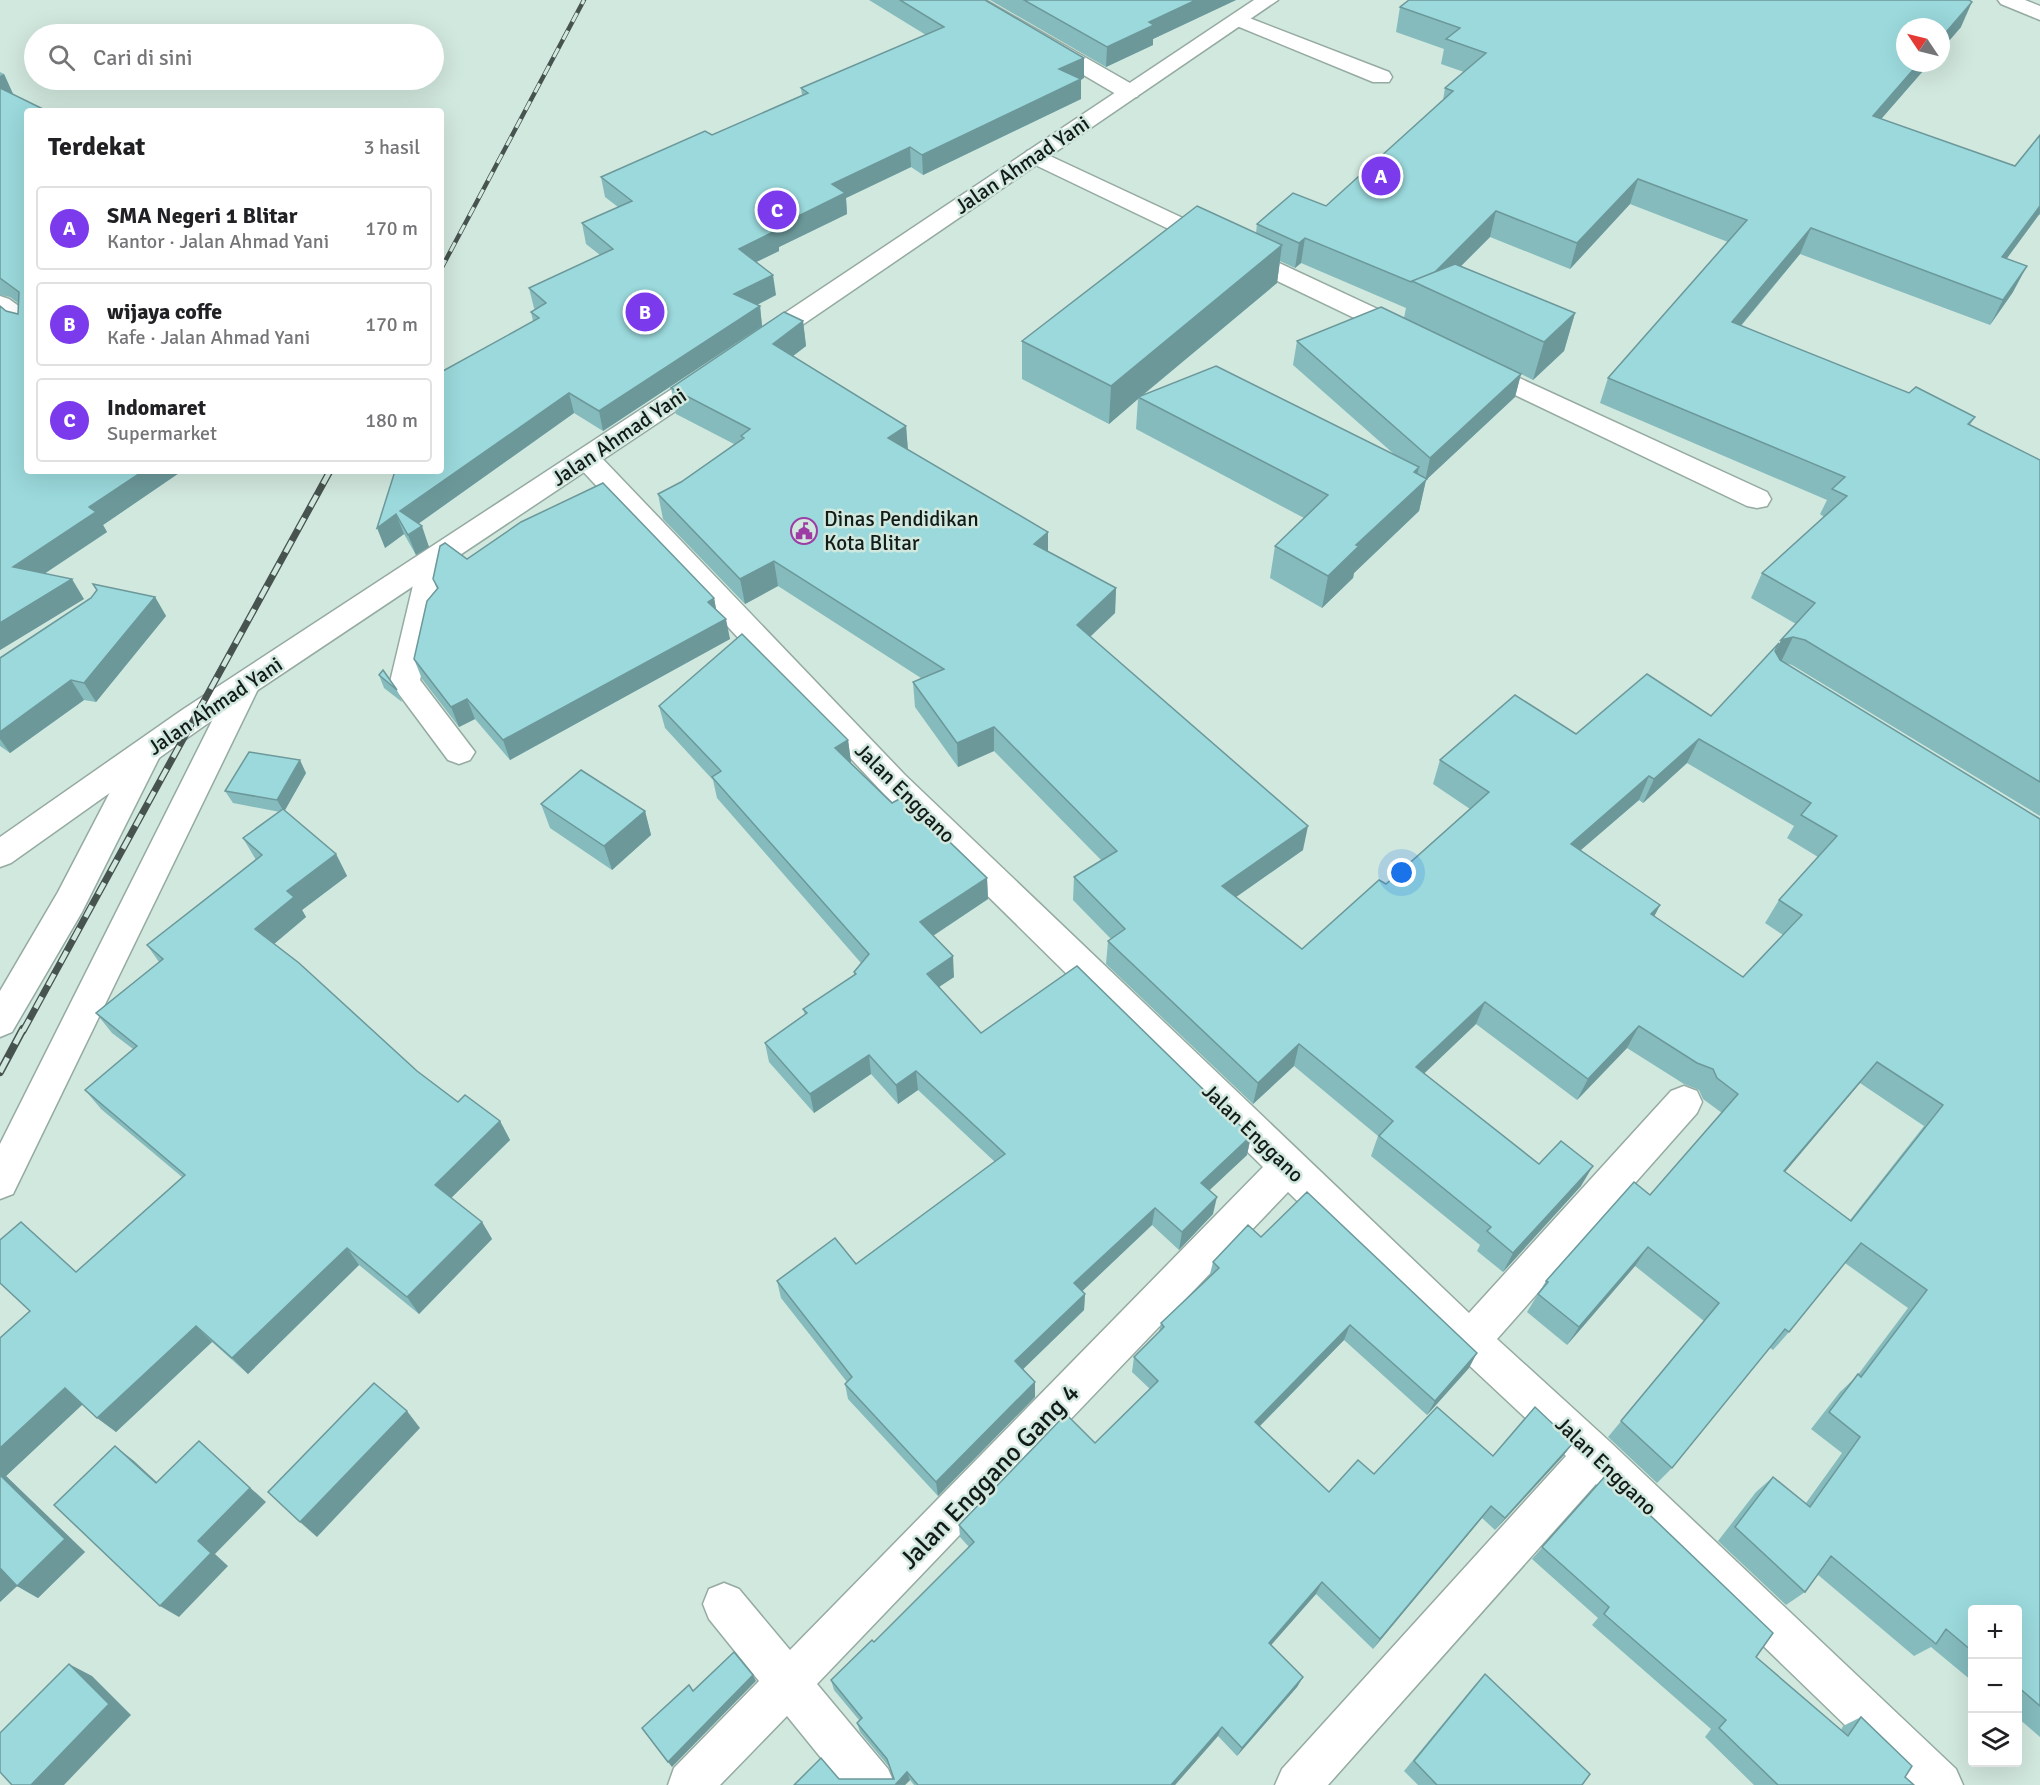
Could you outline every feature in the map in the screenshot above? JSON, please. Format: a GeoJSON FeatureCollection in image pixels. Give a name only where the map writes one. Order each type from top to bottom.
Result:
{"type":"FeatureCollection","features":[{"type":"Feature","properties":{"kind":"main road"},"geometry":{"type":"LineString","coordinates":[[970,0],[1129,92]]}},
{"type":"Feature","properties":{"kind":"main road","name":"Jalan Ahmad Yani"},"geometry":{"type":"LineString","coordinates":[[0,854],[245,684],[587,459],[1268,0]]}},
{"type":"Feature","properties":{"kind":"main road"},"geometry":{"type":"LineString","coordinates":[[2008,0],[2040,14]]}},
{"type":"Feature","properties":{"kind":"main road"},"geometry":{"type":"LineString","coordinates":[[1239,20],[1381,77]]}},
{"type":"Feature","properties":{"kind":"main road"},"geometry":{"type":"LineString","coordinates":[[1035,156],[1423,340]]}},
{"type":"Feature","properties":{"kind":"main road"},"geometry":{"type":"LineString","coordinates":[[0,304],[24,322]]}},
{"type":"Feature","properties":{"kind":"main road"},"geometry":{"type":"LineString","coordinates":[[1455,356],[1757,499]]}},
{"type":"Feature","properties":{"kind":"main road","name":"Jalan Enggano"},"geometry":{"type":"LineString","coordinates":[[587,459],[894,784],[1288,1167],[1595,1455],[1940,1785]]}},
{"type":"Feature","properties":{"kind":"main road"},"geometry":{"type":"LineString","coordinates":[[433,560],[405,682],[459,752]]}},
{"type":"Feature","properties":{"kind":"main road"},"geometry":{"type":"LineString","coordinates":[[0,1182],[245,684]]}},
{"type":"Feature","properties":{"kind":"main road"},"geometry":{"type":"LineString","coordinates":[[0,1022],[70,902],[145,754]]}},
{"type":"Feature","properties":{"kind":"main road"},"geometry":{"type":"LineString","coordinates":[[1471,1339],[1684,1102]]}},
{"type":"Feature","properties":{"kind":"main road","name":"Jalan Enggano Gang 4"},"geometry":{"type":"LineString","coordinates":[[690,1784],[1288,1167]]}},
{"type":"Feature","properties":{"kind":"main road"},"geometry":{"type":"LineString","coordinates":[[1298,1785],[1595,1455]]}},
{"type":"Feature","properties":{"kind":"main road"},"geometry":{"type":"LineString","coordinates":[[724,1604],[872,1785]]}},
{"type":"Feature","properties":{"kind":"building"},"geometry":{"type":"Polygon","coordinates":[[[900,0],[985,0],[1084,58],[1059,69],[1081,79],[922,155],[910,147],[832,184],[845,193],[774,228],[777,230],[739,249],[773,275],[734,294],[760,306],[599,411],[569,393],[400,511],[422,526],[408,535],[396,514],[377,528],[394,474],[444,474],[444,370],[539,318],[531,312],[546,303],[529,288],[613,249],[582,223],[632,201],[601,177],[705,131],[712,135],[808,93],[801,88],[944,27],[900,0]]]}},
{"type":"Feature","properties":{"kind":"building"},"geometry":{"type":"Polygon","coordinates":[[[1024,0],[1196,0],[1149,22],[1154,25],[1107,47],[1024,0]]]}},
{"type":"Feature","properties":{"kind":"building"},"geometry":{"type":"Polygon","coordinates":[[[1409,0],[1969,0],[1972,2],[1950,28],[1950,18],[1896,18],[1896,72],[1911,72],[1873,116],[2015,166],[2040,135],[2040,206],[2002,257],[2027,266],[2003,300],[1811,228],[1732,322],[1909,393],[1916,387],[1975,417],[1968,424],[2040,460],[2040,782],[1805,640],[1793,637],[1781,640],[1815,603],[1762,573],[1847,496],[1832,489],[1845,477],[1608,378],[1747,220],[1638,179],[1577,243],[1496,211],[1435,272],[1411,282],[1305,238],[1299,243],[1257,224],[1293,193],[1326,206],[1453,91],[1445,88],[1486,53],[1446,39],[1460,28],[1400,7],[1409,0]]]}},
{"type":"Feature","properties":{"kind":"building"},"geometry":{"type":"Polygon","coordinates":[[[0,88],[41,108],[24,108],[24,474],[138,474],[89,507],[96,512],[13,567],[72,579],[0,623],[0,306],[6,311],[18,314],[19,292],[0,278],[0,88]]]}},
{"type":"Feature","properties":{"kind":"building"},"geometry":{"type":"Polygon","coordinates":[[[1197,206],[1282,245],[1111,386],[1022,341],[1197,206]]]}},
{"type":"Feature","properties":{"kind":"building"},"geometry":{"type":"Polygon","coordinates":[[[1455,264],[1575,313],[1544,342],[1412,281],[1455,264]]]}},
{"type":"Feature","properties":{"kind":"building"},"geometry":{"type":"Polygon","coordinates":[[[1381,307],[1521,374],[1430,458],[1297,341],[1381,307]]]}},
{"type":"Feature","properties":{"kind":"building"},"geometry":{"type":"Polygon","coordinates":[[[784,312],[803,321],[773,344],[906,426],[888,438],[1048,532],[1034,544],[1116,588],[1077,625],[1308,826],[1222,886],[1302,949],[1379,880],[1386,884],[1489,792],[1440,760],[1515,695],[1576,734],[1647,674],[1711,716],[1779,643],[1775,651],[1780,660],[2040,819],[2040,1706],[2022,1690],[2022,1605],[1968,1605],[1968,1648],[1946,1629],[1936,1644],[1831,1556],[1805,1592],[1735,1527],[1773,1477],[1810,1507],[1860,1437],[1829,1412],[1858,1374],[1861,1377],[1927,1290],[1861,1243],[1789,1332],[1785,1329],[1672,1468],[1621,1421],[1719,1303],[1648,1247],[1579,1327],[1538,1294],[1548,1282],[1546,1281],[1634,1182],[1650,1195],[1738,1094],[1717,1078],[1713,1069],[1697,1063],[1639,1026],[1588,1079],[1485,1002],[1416,1067],[1539,1164],[1561,1141],[1593,1166],[1513,1253],[1487,1231],[1491,1227],[1379,1136],[1393,1121],[1299,1044],[1258,1083],[1108,941],[1125,929],[1074,877],[1117,851],[994,727],[957,743],[913,682],[944,669],[774,561],[740,579],[658,494],[681,482],[744,438],[741,436],[750,429],[671,388],[784,312]],[[1699,739],[1654,779],[1649,776],[1571,844],[1660,905],[1651,914],[1743,977],[1802,915],[1779,900],[1837,836],[1801,815],[1811,803],[1699,739]],[[1877,1062],[1784,1171],[1851,1221],[1943,1105],[1877,1062]]]}},
{"type":"Feature","properties":{"kind":"building"},"geometry":{"type":"Polygon","coordinates":[[[1216,366],[1419,467],[1414,472],[1427,479],[1356,545],[1359,546],[1328,576],[1275,546],[1328,495],[1138,397],[1216,366]]]}},
{"type":"Feature","properties":{"kind":"building"},"geometry":{"type":"Polygon","coordinates":[[[603,483],[714,598],[708,602],[726,619],[503,740],[467,699],[451,707],[414,659],[427,601],[438,588],[433,579],[440,546],[445,543],[467,559],[521,522],[603,483]]]}},
{"type":"Feature","properties":{"kind":"building"},"geometry":{"type":"Polygon","coordinates":[[[93,584],[155,597],[84,683],[71,680],[0,732],[0,658],[91,598],[97,590],[93,584]]]}},
{"type":"Feature","properties":{"kind":"building"},"geometry":{"type":"Polygon","coordinates":[[[742,634],[848,740],[835,748],[892,803],[903,797],[987,878],[920,922],[953,956],[927,974],[981,1033],[1077,966],[1251,1136],[1201,1183],[1217,1197],[1182,1232],[1155,1208],[1074,1283],[1085,1294],[1015,1361],[1035,1382],[936,1482],[845,1384],[852,1377],[777,1281],[835,1238],[856,1264],[1005,1154],[916,1071],[896,1085],[869,1055],[810,1094],[765,1043],[807,1013],[803,1009],[856,974],[854,972],[869,954],[712,777],[721,771],[659,706],[742,634]]]}},
{"type":"Feature","properties":{"kind":"building"},"geometry":{"type":"Polygon","coordinates":[[[383,670],[397,690],[379,675],[383,670]]]}},
{"type":"Feature","properties":{"kind":"building"},"geometry":{"type":"Polygon","coordinates":[[[249,752],[300,760],[277,800],[225,791],[249,752]]]}},
{"type":"Feature","properties":{"kind":"building"},"geometry":{"type":"Polygon","coordinates":[[[581,770],[645,811],[604,846],[541,804],[581,770]]]}},
{"type":"Feature","properties":{"kind":"building"},"geometry":{"type":"Polygon","coordinates":[[[283,809],[336,854],[287,891],[294,897],[255,929],[299,963],[417,1071],[458,1102],[465,1095],[500,1121],[435,1185],[482,1222],[407,1297],[347,1248],[232,1358],[196,1326],[97,1418],[65,1388],[0,1448],[0,1338],[30,1311],[0,1283],[0,1240],[21,1222],[76,1272],[185,1175],[85,1090],[137,1046],[96,1013],[163,959],[147,945],[262,855],[243,838],[283,809]]]}},
{"type":"Feature","properties":{"kind":"building"},"geometry":{"type":"Polygon","coordinates":[[[1307,1192],[1477,1353],[1435,1401],[1350,1325],[1255,1422],[1329,1492],[1358,1460],[1374,1474],[1437,1407],[1493,1456],[1535,1407],[1573,1443],[1505,1518],[1491,1506],[1380,1639],[1322,1582],[1269,1643],[1303,1677],[1242,1748],[1222,1727],[1171,1785],[918,1785],[907,1772],[895,1785],[794,1785],[821,1758],[839,1779],[894,1779],[887,1759],[857,1723],[862,1718],[831,1680],[872,1640],[874,1642],[974,1542],[959,1525],[1066,1414],[1095,1443],[1158,1381],[1134,1357],[1164,1327],[1161,1323],[1219,1268],[1213,1262],[1248,1225],[1261,1237],[1307,1192]]]}},
{"type":"Feature","properties":{"kind":"building"},"geometry":{"type":"Polygon","coordinates":[[[374,1383],[407,1411],[300,1522],[268,1492],[374,1383]]]}},
{"type":"Feature","properties":{"kind":"building"},"geometry":{"type":"Polygon","coordinates":[[[199,1441],[250,1488],[198,1541],[211,1553],[160,1606],[54,1505],[115,1446],[156,1483],[199,1441]]]}},
{"type":"Feature","properties":{"kind":"building"},"geometry":{"type":"Polygon","coordinates":[[[1607,1474],[1773,1633],[1756,1657],[1848,1736],[1861,1717],[1912,1766],[1905,1777],[1914,1785],[1778,1785],[1719,1728],[1726,1720],[1604,1614],[1609,1607],[1542,1547],[1607,1474]]]}},
{"type":"Feature","properties":{"kind":"building"},"geometry":{"type":"Polygon","coordinates":[[[0,1475],[65,1539],[17,1586],[0,1570],[0,1475]]]}},
{"type":"Feature","properties":{"kind":"building"},"geometry":{"type":"Polygon","coordinates":[[[734,1652],[753,1675],[668,1762],[642,1728],[689,1685],[693,1691],[734,1652]]]}},
{"type":"Feature","properties":{"kind":"building"},"geometry":{"type":"Polygon","coordinates":[[[69,1664],[109,1704],[31,1785],[12,1785],[0,1772],[0,1733],[69,1664]]]}},
{"type":"Feature","properties":{"kind":"building"},"geometry":{"type":"Polygon","coordinates":[[[1485,1674],[1590,1774],[1582,1785],[1437,1785],[1414,1761],[1485,1674]]]}},
{"type":"Feature","properties":{"kind":"railway"},"geometry":{"type":"LineString","coordinates":[[444,263],[584,0]]}},
{"type":"Feature","properties":{"kind":"railway"},"geometry":{"type":"LineString","coordinates":[[23,1031],[328,474]]}},
{"type":"Feature","properties":{"kind":"railway"},"geometry":{"type":"LineString","coordinates":[[0,1072],[23,1029]]}},
{"type":"Feature","properties":{"kind":"place","name":"SMA Negeri 1 Blitar"},"geometry":{"type":"Point","coordinates":[1381,176]}},
{"type":"Feature","properties":{"kind":"place","name":"Indomaret"},"geometry":{"type":"Point","coordinates":[777,210]}},
{"type":"Feature","properties":{"kind":"place","name":"wijaya coffe"},"geometry":{"type":"Point","coordinates":[645,312]}},
{"type":"Feature","properties":{"kind":"place","name":"Dinas Pendidikan Kota Blitar"},"geometry":{"type":"Point","coordinates":[804,531]}}]}
